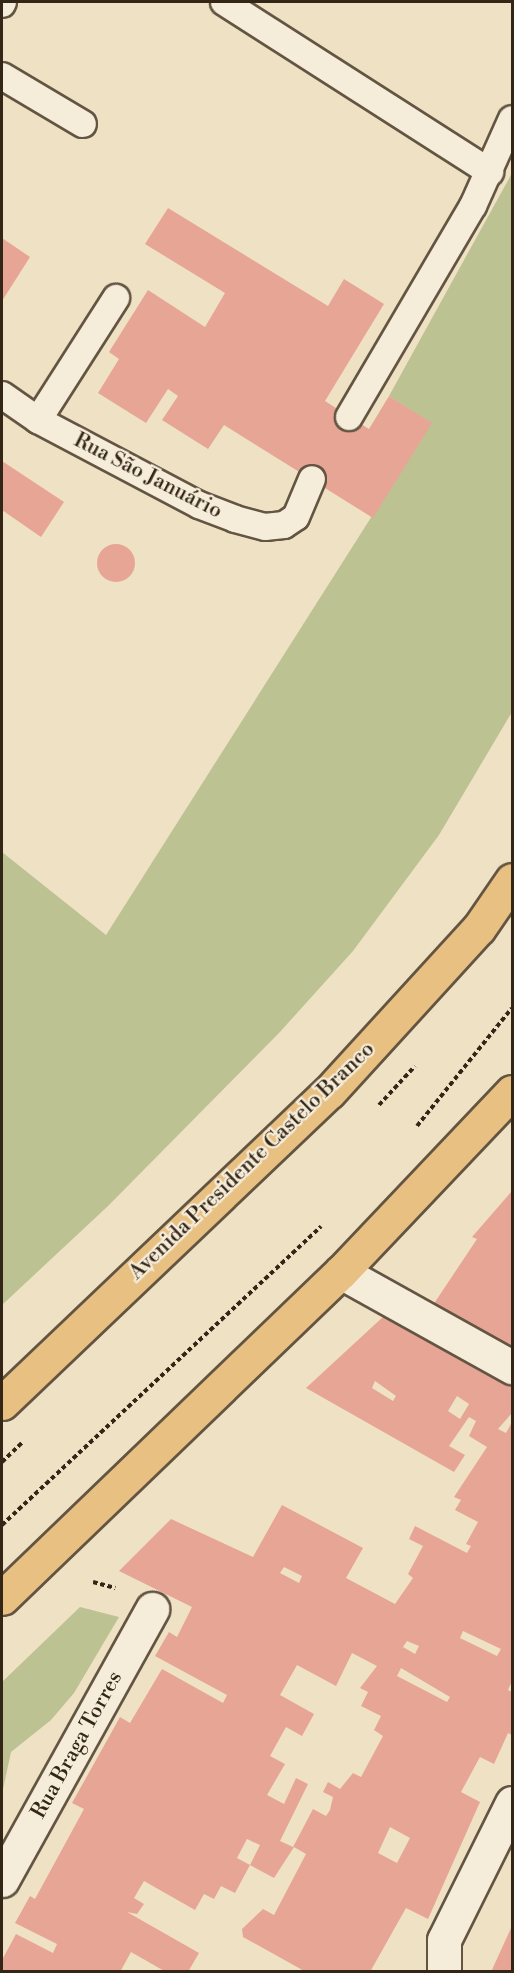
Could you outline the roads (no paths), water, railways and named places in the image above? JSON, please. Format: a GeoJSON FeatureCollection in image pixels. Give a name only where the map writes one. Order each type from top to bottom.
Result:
{"type":"FeatureCollection","features":[{"type":"Feature","properties":{"kind":"main road","name":"Avenida Presidente Castelo Branco"},"geometry":{"type":"LineString","coordinates":[[2,1403],[329,1092],[479,928],[513,880]]}},
{"type":"Feature","properties":{"kind":"main road"},"geometry":{"type":"LineString","coordinates":[[2,1598],[341,1272],[513,1092]]}},
{"type":"Feature","properties":{"kind":"street"},"geometry":{"type":"LineString","coordinates":[[341,1272],[513,1367]]}},
{"type":"Feature","properties":{"kind":"street","name":"Rua Braga Torres"},"geometry":{"type":"LineString","coordinates":[[2,1880],[152,1609]]}},
{"type":"Feature","properties":{"kind":"street"},"geometry":{"type":"LineString","coordinates":[[444,1971],[444,1940],[513,1803]]}},
{"type":"Feature","properties":{"kind":"lane"},"geometry":{"type":"LineString","coordinates":[[224,2],[490,172]]}},
{"type":"Feature","properties":{"kind":"lane"},"geometry":{"type":"LineString","coordinates":[[2,76],[83,124]]}},
{"type":"Feature","properties":{"kind":"lane"},"geometry":{"type":"LineString","coordinates":[[349,417],[490,172],[513,119]]}},
{"type":"Feature","properties":{"kind":"lane"},"geometry":{"type":"LineString","coordinates":[[38,420],[116,298]]}},
{"type":"Feature","properties":{"kind":"lane","name":"Rua São Januário"},"geometry":{"type":"LineString","coordinates":[[2,395],[38,420],[199,505],[265,527],[285,525],[296,516],[312,479]]}}]}
